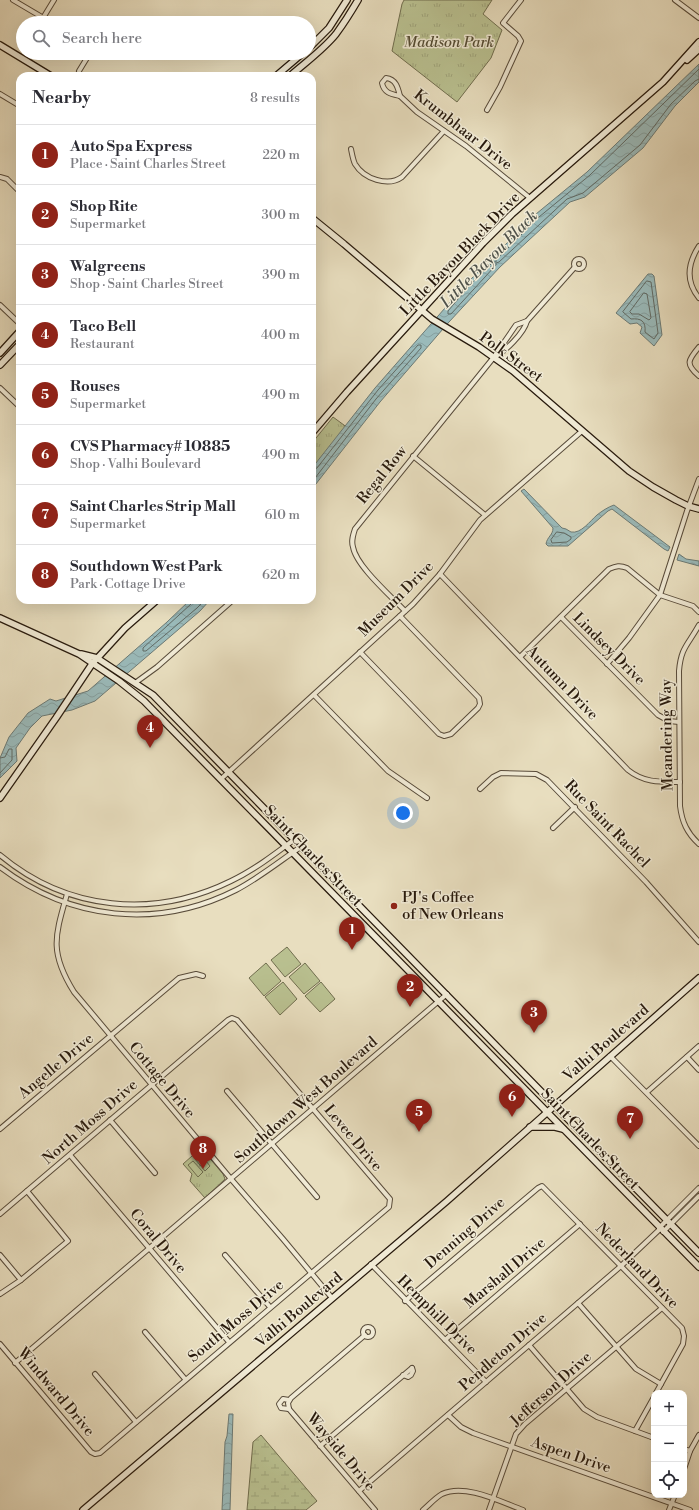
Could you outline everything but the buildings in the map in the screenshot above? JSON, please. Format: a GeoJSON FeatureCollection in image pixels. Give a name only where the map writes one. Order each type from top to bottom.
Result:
{"type":"FeatureCollection","features":[{"type":"Feature","properties":{"kind":"street"},"geometry":{"type":"LineString","coordinates":[[13,0],[40,16]]}},
{"type":"Feature","properties":{"kind":"street"},"geometry":{"type":"LineString","coordinates":[[44,16],[54,0]]}},
{"type":"Feature","properties":{"kind":"street"},"geometry":{"type":"LineString","coordinates":[[316,41],[329,28],[347,0]]}},
{"type":"Feature","properties":{"kind":"street"},"geometry":{"type":"LineString","coordinates":[[316,54],[335,35],[358,0]]}},
{"type":"Feature","properties":{"kind":"street"},"geometry":{"type":"LineString","coordinates":[[487,110],[500,87],[521,41],[518,36],[503,23],[521,0]]}},
{"type":"Feature","properties":{"kind":"street"},"geometry":{"type":"LineString","coordinates":[[675,0],[699,18]]}},
{"type":"Feature","properties":{"kind":"street","name":"Little Bayou Black Drive"},"geometry":{"type":"LineString","coordinates":[[316,428],[346,392],[483,243],[530,198],[624,117],[673,71],[699,42]]}},
{"type":"Feature","properties":{"kind":"street"},"geometry":{"type":"LineString","coordinates":[[0,45],[16,55]]}},
{"type":"Feature","properties":{"kind":"street","name":"Little Bayou Black Drive"},"geometry":{"type":"LineString","coordinates":[[673,71],[683,64],[699,48]]}},
{"type":"Feature","properties":{"kind":"street"},"geometry":{"type":"LineString","coordinates":[[25,60],[44,72]]}},
{"type":"Feature","properties":{"kind":"street"},"geometry":{"type":"LineString","coordinates":[[79,71],[86,60]]}},
{"type":"Feature","properties":{"kind":"street"},"geometry":{"type":"LineString","coordinates":[[281,72],[295,60]]}},
{"type":"Feature","properties":{"kind":"street"},"geometry":{"type":"LineString","coordinates":[[295,72],[309,60]]}},
{"type":"Feature","properties":{"kind":"street","name":"Krumbhaar Drive"},"geometry":{"type":"LineString","coordinates":[[400,96],[391,94],[385,90],[382,83],[384,80],[388,78],[394,82],[400,96],[417,112],[485,160],[530,198]]}},
{"type":"Feature","properties":{"kind":"street"},"geometry":{"type":"LineString","coordinates":[[0,94],[16,104]]}},
{"type":"Feature","properties":{"kind":"street"},"geometry":{"type":"LineString","coordinates":[[351,149],[355,164],[364,174],[380,181],[389,182],[398,180],[402,177],[444,131]]}},
{"type":"Feature","properties":{"kind":"street"},"geometry":{"type":"LineString","coordinates":[[0,177],[7,179],[16,188]]}},
{"type":"Feature","properties":{"kind":"street","name":"Polk Street"},"geometry":{"type":"LineString","coordinates":[[316,221],[421,311],[494,357],[513,371],[635,475],[653,487],[688,506],[699,509]]}},
{"type":"Feature","properties":{"kind":"street"},"geometry":{"type":"LineString","coordinates":[[699,246],[692,257],[689,271],[691,284],[699,298]]}},
{"type":"Feature","properties":{"kind":"street"},"geometry":{"type":"LineString","coordinates":[[494,357],[501,354],[519,335],[526,326],[527,321],[575,267]]}},
{"type":"Feature","properties":{"kind":"street"},"geometry":{"type":"LineString","coordinates":[[0,305],[16,320]]}},
{"type":"Feature","properties":{"kind":"street"},"geometry":{"type":"LineString","coordinates":[[494,357],[516,325],[527,321]]}},
{"type":"Feature","properties":{"kind":"street"},"geometry":{"type":"LineString","coordinates":[[512,330],[519,335]]}},
{"type":"Feature","properties":{"kind":"street"},"geometry":{"type":"LineString","coordinates":[[0,353],[16,335]]}},
{"type":"Feature","properties":{"kind":"street"},"geometry":{"type":"LineString","coordinates":[[699,347],[690,358],[689,363],[691,369],[699,376]]}},
{"type":"Feature","properties":{"kind":"street"},"geometry":{"type":"LineString","coordinates":[[0,365],[16,348]]}},
{"type":"Feature","properties":{"kind":"street","name":"Regal Row"},"geometry":{"type":"LineString","coordinates":[[405,611],[367,571],[356,557],[352,546],[352,537],[358,523],[494,357]]}},
{"type":"Feature","properties":{"kind":"street"},"geometry":{"type":"LineString","coordinates":[[0,388],[16,403]]}},
{"type":"Feature","properties":{"kind":"street","name":"Museum Drive"},"geometry":{"type":"LineString","coordinates":[[222,779],[405,611],[440,574],[471,531],[485,515],[582,431]]}},
{"type":"Feature","properties":{"kind":"street"},"geometry":{"type":"LineString","coordinates":[[413,456],[485,515]]}},
{"type":"Feature","properties":{"kind":"street"},"geometry":{"type":"LineString","coordinates":[[607,664],[629,638],[660,595],[688,506],[699,479]]}},
{"type":"Feature","properties":{"kind":"street"},"geometry":{"type":"LineString","coordinates":[[520,657],[609,569],[616,566],[622,565],[627,568],[660,595],[693,606],[699,612]]}},
{"type":"Feature","properties":{"kind":"street","name":"Autumn Drive"},"geometry":{"type":"LineString","coordinates":[[440,574],[633,774],[655,782],[680,782]]}},
{"type":"Feature","properties":{"kind":"street"},"geometry":{"type":"LineString","coordinates":[[0,798],[92,664],[125,628],[151,604]]}},
{"type":"Feature","properties":{"kind":"street"},"geometry":{"type":"LineString","coordinates":[[135,683],[157,667],[228,604]]}},
{"type":"Feature","properties":{"kind":"street"},"geometry":{"type":"LineString","coordinates":[[360,652],[442,736],[451,734],[479,706],[479,698],[400,616]]}},
{"type":"Feature","properties":{"kind":"street","name":"Lindsey Drive"},"geometry":{"type":"LineString","coordinates":[[561,617],[658,715],[669,721],[679,722]]}},
{"type":"Feature","properties":{"kind":"street","name":"Saint Charles Street"},"geometry":{"type":"LineString","coordinates":[[0,618],[79,654],[119,681],[148,705],[698,1266]]}},
{"type":"Feature","properties":{"kind":"street","name":"Meandering Way"},"geometry":{"type":"LineString","coordinates":[[699,625],[686,644],[681,655],[679,671],[680,806],[683,821],[689,833],[699,844]]}},
{"type":"Feature","properties":{"kind":"street"},"geometry":{"type":"LineString","coordinates":[[79,654],[97,658]]}},
{"type":"Feature","properties":{"kind":"street","name":"Saint Charles Street"},"geometry":{"type":"LineString","coordinates":[[97,658],[153,695],[699,1253]]}},
{"type":"Feature","properties":{"kind":"street"},"geometry":{"type":"LineString","coordinates":[[314,695],[388,771],[427,798]]}},
{"type":"Feature","properties":{"kind":"street","name":"Rue Saint Rachel"},"geometry":{"type":"LineString","coordinates":[[480,789],[493,777],[501,773],[536,774],[547,780],[575,807],[646,882],[699,942]]}},
{"type":"Feature","properties":{"kind":"street"},"geometry":{"type":"LineString","coordinates":[[552,828],[575,807]]}},
{"type":"Feature","properties":{"kind":"street"},"geometry":{"type":"LineString","coordinates":[[0,855],[32,878],[67,894],[96,902],[126,905],[148,905],[177,901],[207,892],[232,881],[245,874],[295,839]]}},
{"type":"Feature","properties":{"kind":"street"},"geometry":{"type":"LineString","coordinates":[[0,867],[28,886],[64,903],[97,911],[126,914],[149,914],[178,910],[211,901],[254,879],[302,846]]}},
{"type":"Feature","properties":{"kind":"street","name":"Cottage Drive"},"geometry":{"type":"LineString","coordinates":[[67,894],[56,938],[61,968],[74,992],[332,1298]]}},
{"type":"Feature","properties":{"kind":"street","name":"Angelle Drive"},"geometry":{"type":"LineString","coordinates":[[0,1129],[179,978],[196,974],[203,976]]}},
{"type":"Feature","properties":{"kind":"street","name":"Valhi Boulevard"},"geometry":{"type":"LineString","coordinates":[[83,1510],[447,1201],[699,978]]}},
{"type":"Feature","properties":{"kind":"street","name":"Southdown West Boulevard"},"geometry":{"type":"LineString","coordinates":[[15,1363],[447,994]]}},
{"type":"Feature","properties":{"kind":"street","name":"Levee Drive"},"geometry":{"type":"LineString","coordinates":[[232,1018],[237,1020],[390,1199],[390,1203]]}},
{"type":"Feature","properties":{"kind":"street","name":"North Moss Drive"},"geometry":{"type":"LineString","coordinates":[[0,1214],[232,1018]]}},
{"type":"Feature","properties":{"kind":"street"},"geometry":{"type":"LineString","coordinates":[[646,1092],[699,1046]]}},
{"type":"Feature","properties":{"kind":"street"},"geometry":{"type":"LineString","coordinates":[[610,1056],[699,1146]]}},
{"type":"Feature","properties":{"kind":"street"},"geometry":{"type":"LineString","coordinates":[[687,1057],[699,1070]]}},
{"type":"Feature","properties":{"kind":"street"},"geometry":{"type":"LineString","coordinates":[[227,1091],[318,1197]]}},
{"type":"Feature","properties":{"kind":"street"},"geometry":{"type":"LineString","coordinates":[[110,1120],[156,1173]]}},
{"type":"Feature","properties":{"kind":"street"},"geometry":{"type":"LineString","coordinates":[[530,1127],[555,1127],[564,1129]]}},
{"type":"Feature","properties":{"kind":"street","name":"Coral Drive"},"geometry":{"type":"LineString","coordinates":[[70,1155],[229,1342]]}},
{"type":"Feature","properties":{"kind":"street","name":"Nederland Drive"},"geometry":{"type":"LineString","coordinates":[[542,1186],[682,1328],[684,1336],[682,1344],[658,1390]]}},
{"type":"Feature","properties":{"kind":"street","name":"Denning Drive"},"geometry":{"type":"LineString","coordinates":[[406,1300],[542,1186]]}},
{"type":"Feature","properties":{"kind":"street"},"geometry":{"type":"LineString","coordinates":[[669,1222],[699,1188]]}},
{"type":"Feature","properties":{"kind":"street"},"geometry":{"type":"LineString","coordinates":[[0,1294],[21,1280],[68,1241],[27,1191]]}},
{"type":"Feature","properties":{"kind":"street"},"geometry":{"type":"LineString","coordinates":[[669,1222],[699,1196]]}},
{"type":"Feature","properties":{"kind":"street","name":"South Moss Drive"},"geometry":{"type":"LineString","coordinates":[[95,1454],[100,1453],[185,1379],[389,1207],[390,1203]]}},
{"type":"Feature","properties":{"kind":"street","name":"Pendleton Drive"},"geometry":{"type":"LineString","coordinates":[[359,1491],[621,1266],[669,1222]]}},
{"type":"Feature","properties":{"kind":"street","name":"Marshall Drive"},"geometry":{"type":"LineString","coordinates":[[444,1340],[580,1224]]}},
{"type":"Feature","properties":{"kind":"street"},"geometry":{"type":"LineString","coordinates":[[0,1255],[21,1280]]}},
{"type":"Feature","properties":{"kind":"street"},"geometry":{"type":"LineString","coordinates":[[225,1255],[270,1307]]}},
{"type":"Feature","properties":{"kind":"street","name":"Hemphill Drive"},"geometry":{"type":"LineString","coordinates":[[371,1264],[486,1382]]}},
{"type":"Feature","properties":{"kind":"street"},"geometry":{"type":"LineString","coordinates":[[578,1303],[636,1369],[661,1384]]}},
{"type":"Feature","properties":{"kind":"street","name":"Jefferson Drive"},"geometry":{"type":"LineString","coordinates":[[489,1510],[516,1434],[525,1424],[662,1308]]}},
{"type":"Feature","properties":{"kind":"street"},"geometry":{"type":"LineString","coordinates":[[145,1332],[185,1379]]}},
{"type":"Feature","properties":{"kind":"street"},"geometry":{"type":"LineString","coordinates":[[289,1409],[289,1400],[364,1335]]}},
{"type":"Feature","properties":{"kind":"street","name":"Windward Drive"},"geometry":{"type":"LineString","coordinates":[[0,1344],[90,1452],[95,1454]]}},
{"type":"Feature","properties":{"kind":"street"},"geometry":{"type":"LineString","coordinates":[[529,1345],[584,1409],[592,1415],[651,1437]]}},
{"type":"Feature","properties":{"kind":"street"},"geometry":{"type":"LineString","coordinates":[[320,1446],[412,1368]]}},
{"type":"Feature","properties":{"kind":"street"},"geometry":{"type":"LineString","coordinates":[[95,1374],[136,1422]]}},
{"type":"Feature","properties":{"kind":"street","name":"Wayside Drive"},"geometry":{"type":"LineString","coordinates":[[289,1400],[283,1399],[279,1404],[281,1408],[289,1409],[375,1510]]}},
{"type":"Feature","properties":{"kind":"street"},"geometry":{"type":"LineString","coordinates":[[635,1431],[651,1402]]}},
{"type":"Feature","properties":{"kind":"street","name":"Aspen Drive"},"geometry":{"type":"LineString","coordinates":[[448,1415],[461,1427],[511,1447],[690,1510]]}},
{"type":"Feature","properties":{"kind":"street"},"geometry":{"type":"LineString","coordinates":[[686,1462],[690,1451],[699,1435]]}},
{"type":"Feature","properties":{"kind":"street"},"geometry":{"type":"LineString","coordinates":[[423,1510],[441,1495],[457,1490],[466,1491],[493,1499],[523,1510]]}},
{"type":"Feature","properties":{"kind":"street"},"geometry":{"type":"LineString","coordinates":[[669,1510],[674,1498]]}},
{"type":"Feature","properties":{"kind":"green space","name":"Madison Park"},"geometry":{"type":"Polygon","coordinates":[[[404,0],[492,0],[483,14],[502,30],[491,58],[457,102],[392,51],[404,0]]]}},
{"type":"Feature","properties":{"kind":"green space"},"geometry":{"type":"Polygon","coordinates":[[[333,417],[348,428],[316,466],[316,438],[333,417]]]}},
{"type":"Feature","properties":{"kind":"green space"},"geometry":{"type":"Polygon","coordinates":[[[287,947],[301,964],[285,977],[271,960],[287,947]]]}},
{"type":"Feature","properties":{"kind":"green space"},"geometry":{"type":"Polygon","coordinates":[[[266,963],[281,981],[264,996],[249,978],[266,963]]]}},
{"type":"Feature","properties":{"kind":"green space"},"geometry":{"type":"Polygon","coordinates":[[[305,963],[320,981],[304,994],[289,977],[305,963]]]}},
{"type":"Feature","properties":{"kind":"green space"},"geometry":{"type":"Polygon","coordinates":[[[283,982],[297,999],[280,1015],[265,997],[283,982]]]}},
{"type":"Feature","properties":{"kind":"green space"},"geometry":{"type":"Polygon","coordinates":[[[321,982],[335,999],[320,1012],[305,996],[321,982]]]}},
{"type":"Feature","properties":{"kind":"green space"},"geometry":{"type":"Polygon","coordinates":[[[201,1148],[223,1174],[225,1179],[205,1198],[190,1181],[192,1174],[183,1164],[201,1148]]]}},
{"type":"Feature","properties":{"kind":"green space"},"geometry":{"type":"Polygon","coordinates":[[[201,1155],[210,1166],[205,1171],[195,1159],[201,1155]]]}},
{"type":"Feature","properties":{"kind":"green space"},"geometry":{"type":"Polygon","coordinates":[[[193,1161],[203,1172],[198,1177],[188,1165],[193,1161]]]}},
{"type":"Feature","properties":{"kind":"green space"},"geometry":{"type":"Polygon","coordinates":[[[261,1435],[317,1501],[306,1510],[247,1510],[253,1442],[261,1435]]]}},
{"type":"Feature","properties":{"kind":"water"},"geometry":{"type":"Polygon","coordinates":[[[699,64],[699,82],[675,106],[643,148],[585,197],[570,202],[500,267],[449,322],[380,402],[316,484],[316,463],[375,388],[466,284],[536,214],[587,172],[699,64]]]}},
{"type":"Feature","properties":{"kind":"water"},"geometry":{"type":"Polygon","coordinates":[[[648,274],[652,274],[654,276],[662,335],[654,346],[640,333],[642,327],[637,323],[630,324],[616,313],[648,274]]]}},
{"type":"Feature","properties":{"kind":"water"},"geometry":{"type":"Polygon","coordinates":[[[524,489],[562,528],[571,532],[582,529],[607,508],[614,505],[670,547],[668,551],[664,549],[612,509],[568,546],[548,546],[546,544],[553,528],[521,491],[524,489]]]}},
{"type":"Feature","properties":{"kind":"water"},"geometry":{"type":"Polygon","coordinates":[[[679,554],[686,559],[699,561],[699,566],[677,560],[679,554]]]}},
{"type":"Feature","properties":{"kind":"water"},"geometry":{"type":"Polygon","coordinates":[[[186,604],[206,604],[95,701],[72,710],[42,716],[30,728],[16,748],[17,761],[0,778],[0,758],[9,737],[28,713],[50,699],[56,701],[88,691],[186,604]]]}},
{"type":"Feature","properties":{"kind":"water"},"geometry":{"type":"Polygon","coordinates":[[[229,1414],[233,1414],[230,1510],[222,1510],[225,1442],[229,1414]]]}},
{"type":"Feature","properties":{"kind":"place","name":"Taco Bell"},"geometry":{"type":"Point","coordinates":[150,748]}},
{"type":"Feature","properties":{"kind":"place","name":"PJ's Coffee of New Orleans"},"geometry":{"type":"Point","coordinates":[394,906]}},
{"type":"Feature","properties":{"kind":"place","name":"Auto Spa Express"},"geometry":{"type":"Point","coordinates":[352,950]}},
{"type":"Feature","properties":{"kind":"place","name":"Shop Rite"},"geometry":{"type":"Point","coordinates":[410,1007]}},
{"type":"Feature","properties":{"kind":"place","name":"Walgreens"},"geometry":{"type":"Point","coordinates":[534,1033]}},
{"type":"Feature","properties":{"kind":"place","name":"CVS Pharmacy# 10885"},"geometry":{"type":"Point","coordinates":[512,1117]}},
{"type":"Feature","properties":{"kind":"place","name":"Rouses"},"geometry":{"type":"Point","coordinates":[419,1132]}},
{"type":"Feature","properties":{"kind":"place","name":"Saint Charles Strip Mall"},"geometry":{"type":"Point","coordinates":[630,1139]}},
{"type":"Feature","properties":{"kind":"place","name":"Southdown West Park"},"geometry":{"type":"Point","coordinates":[203,1169]}},
{"type":"Feature","properties":{"kind":"water label","name":"Little Bayou Black"},"geometry":{"type":"Point","coordinates":[489,259]}}]}
